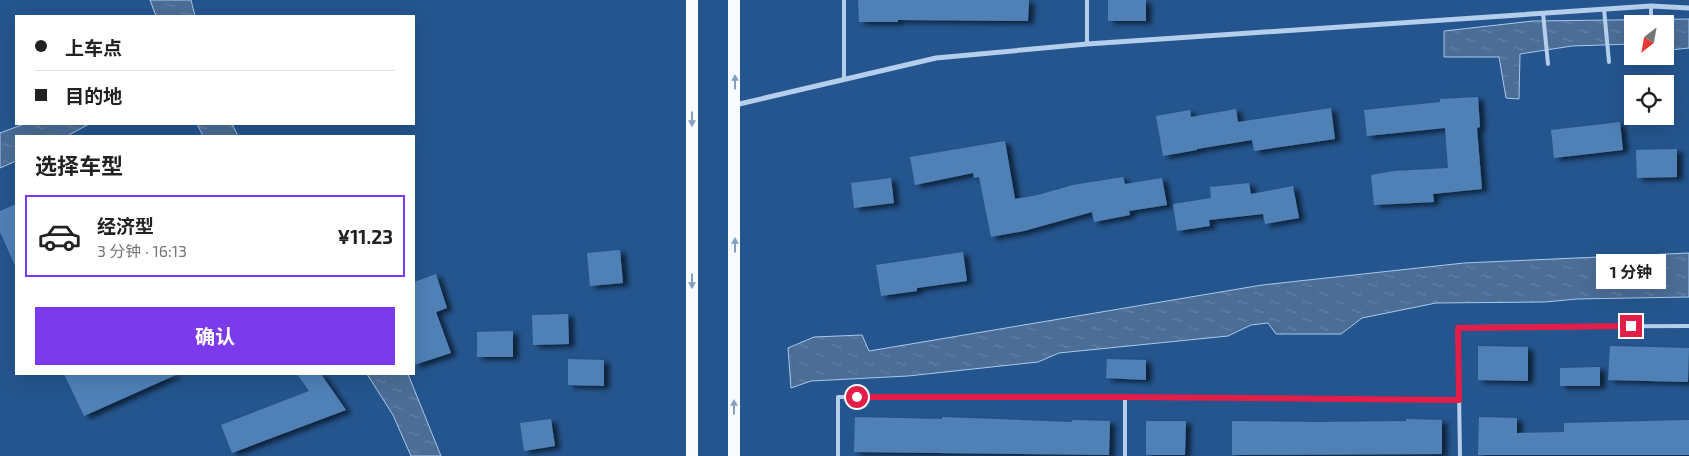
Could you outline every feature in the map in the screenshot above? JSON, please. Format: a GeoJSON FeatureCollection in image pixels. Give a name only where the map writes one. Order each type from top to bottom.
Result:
{"type":"FeatureCollection","features":[{"type":"Feature","properties":{"kind":"main road"},"geometry":{"type":"LineString","coordinates":[[692,0],[692,456]]}},
{"type":"Feature","properties":{"kind":"main road"},"geometry":{"type":"LineString","coordinates":[[734,0],[734,456]]}},
{"type":"Feature","properties":{"kind":"street"},"geometry":{"type":"LineString","coordinates":[[735,105],[936,58],[1087,44],[1543,13],[1651,6],[1689,8]]}},
{"type":"Feature","properties":{"kind":"lane"},"geometry":{"type":"LineString","coordinates":[[844,0],[844,79]]}},
{"type":"Feature","properties":{"kind":"lane"},"geometry":{"type":"LineString","coordinates":[[1087,0],[1087,44]]}},
{"type":"Feature","properties":{"kind":"lane"},"geometry":{"type":"LineString","coordinates":[[1651,6],[1651,15]]}},
{"type":"Feature","properties":{"kind":"lane"},"geometry":{"type":"LineString","coordinates":[[1604,9],[1609,62]]}},
{"type":"Feature","properties":{"kind":"lane"},"geometry":{"type":"LineString","coordinates":[[1543,13],[1548,64]]}},
{"type":"Feature","properties":{"kind":"lane"},"geometry":{"type":"LineString","coordinates":[[1460,456],[1458,328],[1689,326]]}},
{"type":"Feature","properties":{"kind":"lane"},"geometry":{"type":"LineString","coordinates":[[838,456],[838,397],[1459,400]]}},
{"type":"Feature","properties":{"kind":"lane"},"geometry":{"type":"LineString","coordinates":[[1125,397],[1125,456]]}},
{"type":"Feature","properties":{"kind":"water"},"geometry":{"type":"Polygon","coordinates":[[[150,0],[191,0],[195,15],[156,15],[150,0]]]}},
{"type":"Feature","properties":{"kind":"water"},"geometry":{"type":"Polygon","coordinates":[[[1674,19],[1689,19],[1689,48],[1674,50],[1674,19]]]}},
{"type":"Feature","properties":{"kind":"water"},"geometry":{"type":"Polygon","coordinates":[[[1624,20],[1624,44],[1572,46],[1520,54],[1519,99],[1506,98],[1499,57],[1444,57],[1444,31],[1533,21],[1624,20]]]}},
{"type":"Feature","properties":{"kind":"water"},"geometry":{"type":"Polygon","coordinates":[[[21,125],[87,125],[69,135],[15,135],[15,161],[0,168],[0,133],[21,125]]]}},
{"type":"Feature","properties":{"kind":"water"},"geometry":{"type":"Polygon","coordinates":[[[198,125],[232,125],[238,135],[202,135],[198,125]]]}},
{"type":"Feature","properties":{"kind":"water"},"geometry":{"type":"Polygon","coordinates":[[[1689,253],[1689,297],[1577,299],[1545,302],[1436,303],[1362,318],[1341,334],[1276,334],[1268,323],[1251,325],[1228,336],[1059,353],[1038,362],[908,376],[811,381],[791,388],[788,348],[814,337],[862,335],[869,351],[1262,285],[1464,263],[1689,253]]]}},
{"type":"Feature","properties":{"kind":"water"},"geometry":{"type":"Polygon","coordinates":[[[368,375],[408,375],[441,456],[411,456],[393,415],[368,375]]]}},
{"type":"Feature","properties":{"kind":"building"},"geometry":{"type":"Polygon","coordinates":[[[858,0],[1029,0],[1028,21],[898,20],[898,22],[859,22],[858,0]]]}},
{"type":"Feature","properties":{"kind":"building"},"geometry":{"type":"Polygon","coordinates":[[[1108,0],[1146,0],[1146,21],[1108,21],[1108,0]]]}},
{"type":"Feature","properties":{"kind":"building"},"geometry":{"type":"Polygon","coordinates":[[[1478,97],[1480,127],[1477,128],[1482,189],[1433,194],[1434,202],[1374,205],[1371,175],[1394,171],[1448,168],[1445,128],[1367,136],[1364,110],[1440,102],[1440,99],[1478,97]]]}},
{"type":"Feature","properties":{"kind":"building"},"geometry":{"type":"Polygon","coordinates":[[[1331,108],[1335,139],[1254,151],[1252,140],[1163,156],[1156,116],[1190,110],[1191,117],[1236,109],[1238,122],[1331,108]]]}},
{"type":"Feature","properties":{"kind":"building"},"geometry":{"type":"Polygon","coordinates":[[[1620,122],[1623,150],[1554,158],[1551,130],[1620,122]]]}},
{"type":"Feature","properties":{"kind":"building"},"geometry":{"type":"Polygon","coordinates":[[[1005,141],[1015,199],[1038,195],[1073,185],[1123,177],[1125,184],[1162,178],[1167,205],[1129,211],[1130,215],[1094,222],[1092,212],[1024,231],[991,237],[979,177],[974,178],[973,173],[915,185],[910,157],[1005,141]]]}},
{"type":"Feature","properties":{"kind":"building"},"geometry":{"type":"Polygon","coordinates":[[[1677,149],[1677,177],[1637,178],[1636,150],[1677,149]]]}},
{"type":"Feature","properties":{"kind":"building"},"geometry":{"type":"Polygon","coordinates":[[[891,178],[894,203],[854,208],[851,183],[891,178]]]}},
{"type":"Feature","properties":{"kind":"building"},"geometry":{"type":"Polygon","coordinates":[[[1249,183],[1251,194],[1293,186],[1299,218],[1265,224],[1263,214],[1209,220],[1210,226],[1177,231],[1173,204],[1211,198],[1210,187],[1249,183]]]}},
{"type":"Feature","properties":{"kind":"building"},"geometry":{"type":"Polygon","coordinates":[[[15,204],[15,266],[0,232],[0,211],[15,204]]]}},
{"type":"Feature","properties":{"kind":"building"},"geometry":{"type":"Polygon","coordinates":[[[620,250],[623,283],[590,286],[587,253],[620,250]]]}},
{"type":"Feature","properties":{"kind":"building"},"geometry":{"type":"Polygon","coordinates":[[[963,252],[967,281],[917,288],[917,291],[881,296],[876,265],[963,252]]]}},
{"type":"Feature","properties":{"kind":"building"},"geometry":{"type":"Polygon","coordinates":[[[436,274],[447,308],[436,312],[451,353],[415,365],[415,282],[436,274]]]}},
{"type":"Feature","properties":{"kind":"building"},"geometry":{"type":"Polygon","coordinates":[[[568,314],[569,344],[533,345],[532,315],[568,314]]]}},
{"type":"Feature","properties":{"kind":"building"},"geometry":{"type":"Polygon","coordinates":[[[513,331],[513,357],[477,357],[477,332],[513,331]]]}},
{"type":"Feature","properties":{"kind":"building"},"geometry":{"type":"Polygon","coordinates":[[[1478,346],[1528,347],[1528,381],[1478,380],[1478,346]]]}},
{"type":"Feature","properties":{"kind":"building"},"geometry":{"type":"Polygon","coordinates":[[[1610,346],[1689,348],[1688,382],[1608,380],[1610,346]]]}},
{"type":"Feature","properties":{"kind":"building"},"geometry":{"type":"Polygon","coordinates":[[[568,359],[604,360],[604,386],[568,385],[568,359]]]}},
{"type":"Feature","properties":{"kind":"building"},"geometry":{"type":"Polygon","coordinates":[[[1107,359],[1146,360],[1146,380],[1106,378],[1107,359]]]}},
{"type":"Feature","properties":{"kind":"building"},"geometry":{"type":"Polygon","coordinates":[[[1600,367],[1600,386],[1560,386],[1560,368],[1600,367]]]}},
{"type":"Feature","properties":{"kind":"building"},"geometry":{"type":"Polygon","coordinates":[[[64,375],[176,375],[84,416],[64,375]]]}},
{"type":"Feature","properties":{"kind":"building"},"geometry":{"type":"Polygon","coordinates":[[[298,375],[322,375],[346,410],[232,453],[221,425],[309,391],[298,375]]]}},
{"type":"Feature","properties":{"kind":"building"},"geometry":{"type":"Polygon","coordinates":[[[855,417],[942,419],[942,417],[1072,422],[1072,420],[1110,421],[1109,455],[854,452],[855,417]]]}},
{"type":"Feature","properties":{"kind":"building"},"geometry":{"type":"Polygon","coordinates":[[[1479,417],[1517,418],[1517,433],[1564,432],[1564,423],[1689,420],[1689,455],[1478,455],[1479,417]]]}},
{"type":"Feature","properties":{"kind":"building"},"geometry":{"type":"Polygon","coordinates":[[[551,419],[555,446],[524,451],[520,423],[551,419]]]}},
{"type":"Feature","properties":{"kind":"building"},"geometry":{"type":"Polygon","coordinates":[[[1406,419],[1442,420],[1442,454],[1232,455],[1232,421],[1406,421],[1406,419]]]}},
{"type":"Feature","properties":{"kind":"building"},"geometry":{"type":"Polygon","coordinates":[[[1146,421],[1186,421],[1185,455],[1146,455],[1146,421]]]}},
{"type":"Feature","properties":{"kind":"route"},"geometry":{"type":"LineString","coordinates":[[857,397],[1459,400],[1458,328],[1631,326]]}}]}
